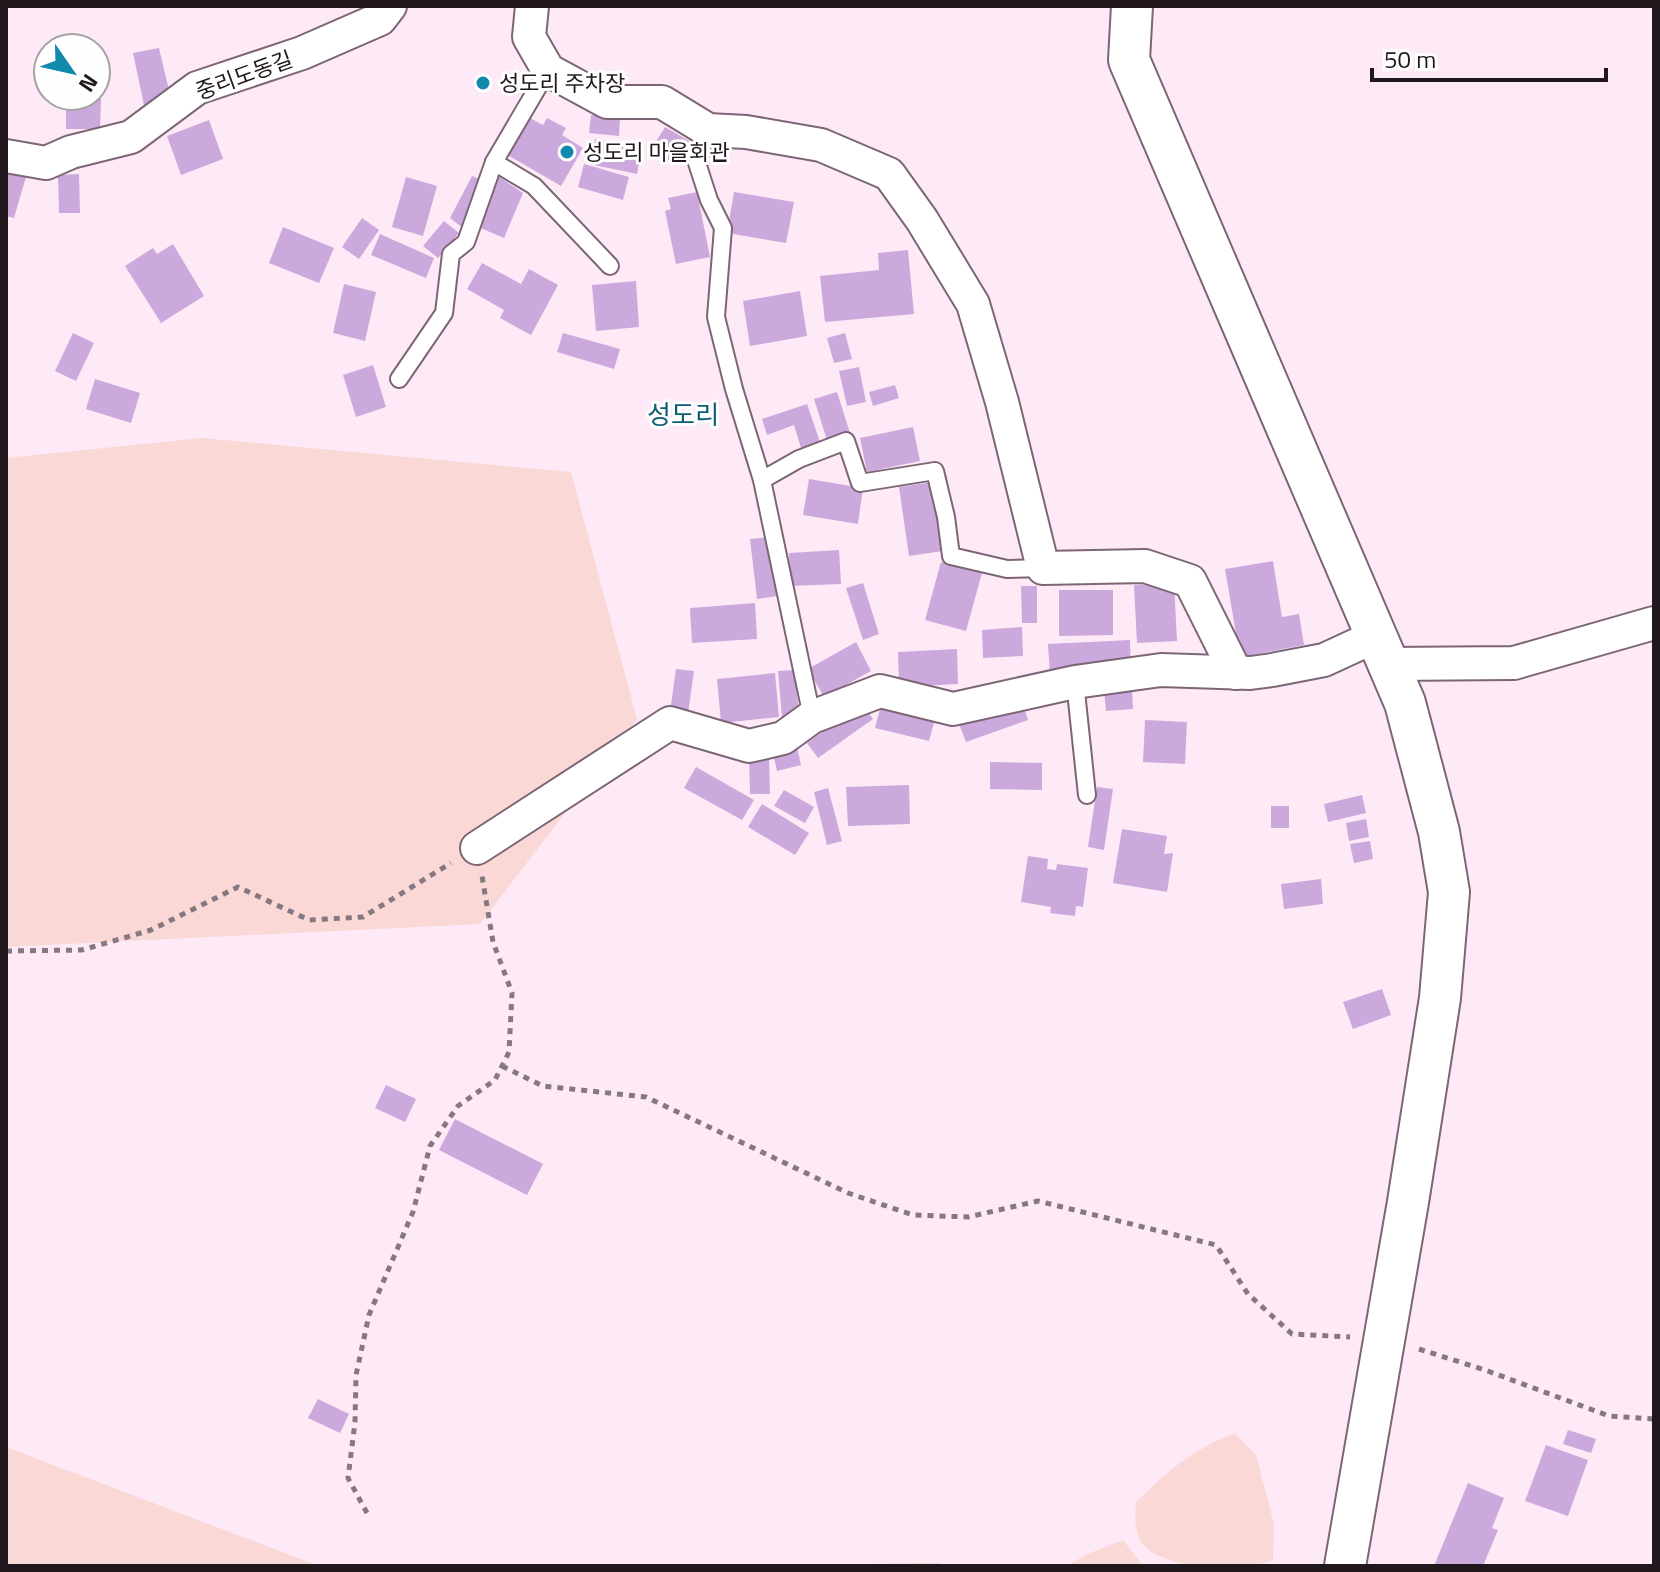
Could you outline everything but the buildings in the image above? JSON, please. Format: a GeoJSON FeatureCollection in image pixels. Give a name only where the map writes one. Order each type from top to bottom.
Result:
{"type":"FeatureCollection","features":[{"type":"Feature","properties":{"kind":"street","name":"중리도동길"},"geometry":{"type":"LineString","coordinates":[[6,156],[46,163],[71,152],[131,137],[197,88],[302,53],[380,19],[390,6]]}},
{"type":"Feature","properties":{"kind":"street"},"geometry":{"type":"LineString","coordinates":[[532,6],[529,37],[548,70],[607,102],[662,102],[708,130],[746,132],[821,145],[889,174],[922,220],[973,304],[1002,402],[1043,568],[1145,566],[1190,581],[1236,673]]}},
{"type":"Feature","properties":{"kind":"street"},"geometry":{"type":"LineString","coordinates":[[1109,6],[1129,60],[1405,703],[1439,832],[1449,892],[1440,998],[1386,1339],[1345,1566]]}},
{"type":"Feature","properties":{"kind":"street"},"geometry":{"type":"LineString","coordinates":[[1129,60],[1132,6]]}},
{"type":"Feature","properties":{"kind":"street"},"geometry":{"type":"LineString","coordinates":[[477,848],[670,723],[749,746],[783,738],[812,717],[880,691],[953,709],[1075,682],[1161,670],[1236,673],[1272,670],[1382,650],[1514,663],[1654,623]]}},
{"type":"Feature","properties":{"kind":"lane"},"geometry":{"type":"LineString","coordinates":[[399,379],[444,313],[451,254],[466,242],[494,162],[548,70]]}},
{"type":"Feature","properties":{"kind":"lane"},"geometry":{"type":"LineString","coordinates":[[708,130],[697,163],[709,200],[723,228],[716,317],[762,480],[812,717]]}},
{"type":"Feature","properties":{"kind":"lane"},"geometry":{"type":"LineString","coordinates":[[494,162],[534,186],[610,266]]}},
{"type":"Feature","properties":{"kind":"lane"},"geometry":{"type":"LineString","coordinates":[[762,480],[799,459],[846,441],[860,483],[935,471],[951,556],[1007,569],[1043,568]]}},
{"type":"Feature","properties":{"kind":"lane"},"geometry":{"type":"LineString","coordinates":[[1075,682],[1087,795]]}},
{"type":"Feature","properties":{"kind":"path"},"geometry":{"type":"LineString","coordinates":[[6,951],[82,950],[151,930],[238,887],[309,920],[363,917],[477,848],[493,942],[512,993],[509,1052],[495,1080],[458,1106],[430,1146],[413,1212],[369,1315],[356,1375],[355,1422],[348,1478],[367,1513]]}},
{"type":"Feature","properties":{"kind":"path"},"geometry":{"type":"LineString","coordinates":[[502,1066],[543,1086],[646,1097],[848,1193],[913,1215],[968,1217],[1038,1201],[1216,1245],[1248,1294],[1292,1334],[1386,1339],[1485,1370],[1609,1416],[1654,1419]]}},
{"type":"Feature","properties":{"kind":"shaded area"},"geometry":{"type":"Polygon","coordinates":[[[202,438],[571,472],[637,719],[480,924],[6,947],[6,458],[202,438]]]}},
{"type":"Feature","properties":{"kind":"shaded area"},"geometry":{"type":"Polygon","coordinates":[[[1234,1433],[1256,1455],[1274,1524],[1273,1560],[1245,1566],[1208,1566],[1172,1561],[1147,1548],[1137,1532],[1136,1502],[1181,1462],[1234,1433]]]}},
{"type":"Feature","properties":{"kind":"shaded area"},"geometry":{"type":"Polygon","coordinates":[[[6,1447],[319,1566],[6,1566],[6,1447]]]}},
{"type":"Feature","properties":{"kind":"shaded area"},"geometry":{"type":"Polygon","coordinates":[[[1123,1540],[1143,1566],[1068,1566],[1085,1555],[1123,1540]]]}},
{"type":"Feature","properties":{"kind":"shaded area"},"geometry":{"type":"Polygon","coordinates":[[[939,1563],[941,1566],[657,1566],[939,1563]]]}},
{"type":"Feature","properties":{"kind":"place","name":"성도리 주차장"},"geometry":{"type":"Point","coordinates":[483,83]}},
{"type":"Feature","properties":{"kind":"place","name":"성도리 마을회관"},"geometry":{"type":"Point","coordinates":[567,152]}},
{"type":"Feature","properties":{"kind":"district","name":"성도리"},"geometry":{"type":"Point","coordinates":[683,415]}}]}
